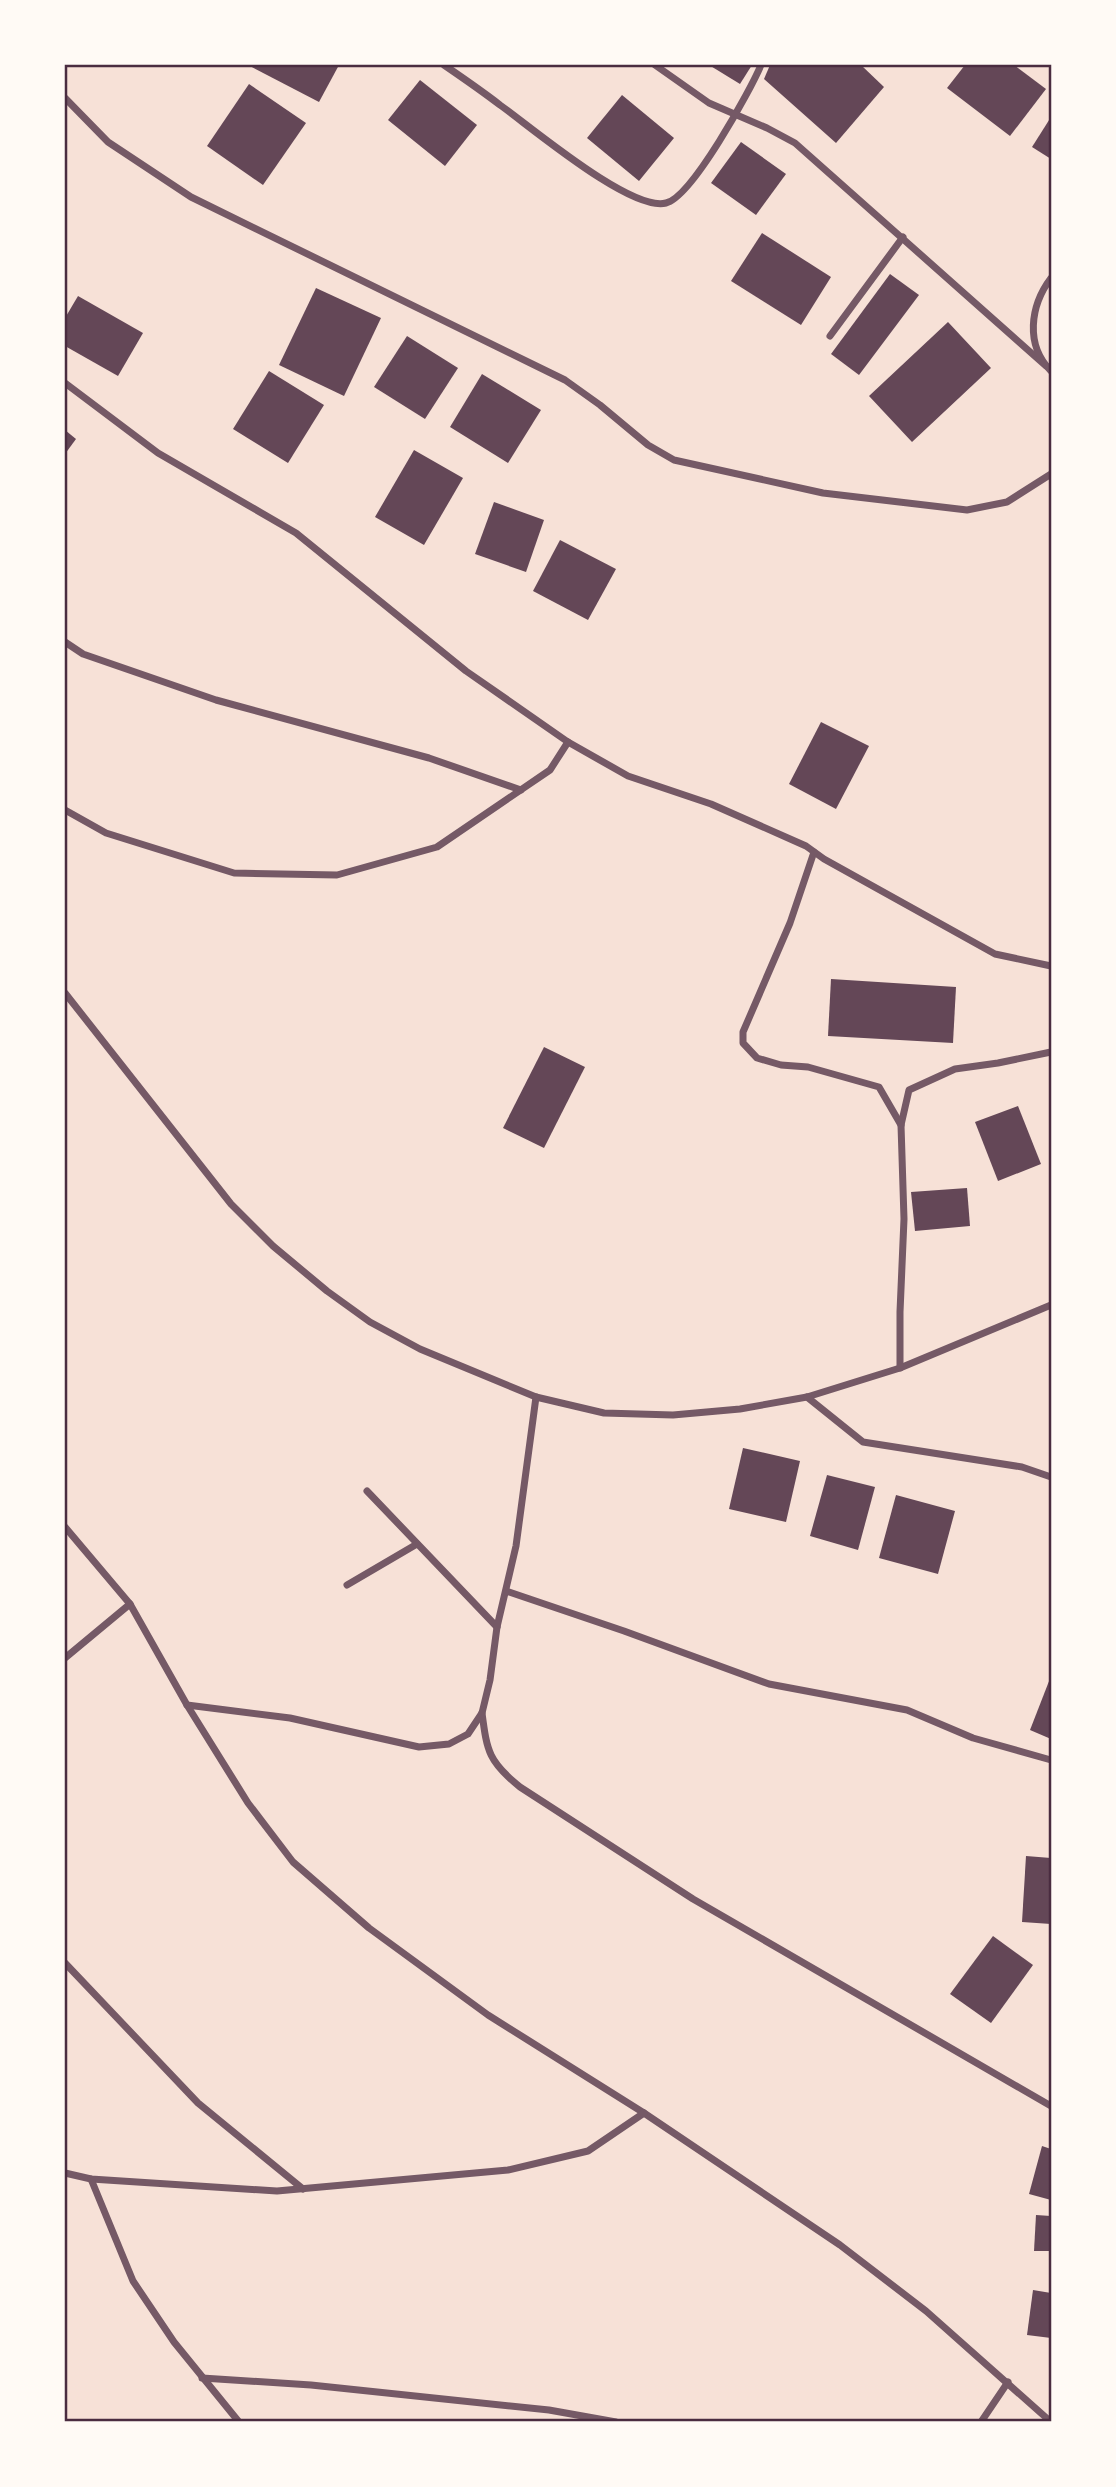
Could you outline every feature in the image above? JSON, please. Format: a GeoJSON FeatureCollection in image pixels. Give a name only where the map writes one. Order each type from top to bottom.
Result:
{"type":"FeatureCollection","features":[{"type":"Feature","properties":{"kind":"street"},"geometry":{"type":"LineString","coordinates":[[444,65],[576,162],[620,190],[652,205],[669,203],[684,190],[737,115],[761,65]]}},
{"type":"Feature","properties":{"kind":"street"},"geometry":{"type":"LineString","coordinates":[[655,65],[709,103],[795,143],[1049,369]]}},
{"type":"Feature","properties":{"kind":"street"},"geometry":{"type":"LineString","coordinates":[[65,98],[108,142],[191,197],[565,380],[648,445],[674,460],[823,493],[967,510],[1007,502],[1051,474]]}},
{"type":"Feature","properties":{"kind":"street"},"geometry":{"type":"LineString","coordinates":[[830,336],[903,237]]}},
{"type":"Feature","properties":{"kind":"street"},"geometry":{"type":"LineString","coordinates":[[1049,369],[1035,344],[1033,315],[1051,278]]}},
{"type":"Feature","properties":{"kind":"street"},"geometry":{"type":"LineString","coordinates":[[65,383],[158,453],[296,533],[466,671],[568,742],[628,776],[711,804],[806,846],[995,954],[1051,966]]}},
{"type":"Feature","properties":{"kind":"street"},"geometry":{"type":"LineString","coordinates":[[65,642],[83,654],[216,700],[429,758],[520,790]]}},
{"type":"Feature","properties":{"kind":"street"},"geometry":{"type":"LineString","coordinates":[[65,810],[106,833],[234,873],[337,875],[438,847],[550,770],[568,742]]}},
{"type":"Feature","properties":{"kind":"street"},"geometry":{"type":"LineString","coordinates":[[814,852],[790,923],[743,1032],[743,1043],[757,1058],[781,1065],[808,1067],[879,1087],[901,1125]]}},
{"type":"Feature","properties":{"kind":"street"},"geometry":{"type":"LineString","coordinates":[[65,993],[231,1204],[273,1246],[327,1291],[370,1322],[420,1349],[536,1397],[604,1413],[673,1415],[740,1409],[807,1397],[900,1367],[1051,1305]]}},
{"type":"Feature","properties":{"kind":"street"},"geometry":{"type":"LineString","coordinates":[[900,1367],[904,1219],[901,1125],[909,1090],[955,1069],[1051,1052]]}},
{"type":"Feature","properties":{"kind":"street"},"geometry":{"type":"LineString","coordinates":[[187,1705],[290,1718],[419,1747],[449,1744],[468,1734],[482,1713],[490,1680],[497,1627],[516,1546],[536,1397]]}},
{"type":"Feature","properties":{"kind":"street"},"geometry":{"type":"LineString","coordinates":[[807,1397],[863,1442],[1022,1467],[1051,1477]]}},
{"type":"Feature","properties":{"kind":"street"},"geometry":{"type":"LineString","coordinates":[[367,1491],[497,1627]]}},
{"type":"Feature","properties":{"kind":"street"},"geometry":{"type":"LineString","coordinates":[[65,1527],[130,1604],[187,1705],[248,1803],[293,1862],[369,1928],[488,2015],[644,2113],[840,2245],[926,2311],[1051,2422]]}},
{"type":"Feature","properties":{"kind":"street"},"geometry":{"type":"LineString","coordinates":[[347,1585],[417,1544]]}},
{"type":"Feature","properties":{"kind":"street"},"geometry":{"type":"LineString","coordinates":[[506,1591],[769,1684],[907,1710],[973,1738],[1051,1760]]}},
{"type":"Feature","properties":{"kind":"street"},"geometry":{"type":"LineString","coordinates":[[65,1658],[130,1604]]}},
{"type":"Feature","properties":{"kind":"street"},"geometry":{"type":"LineString","coordinates":[[482,1713],[486,1746],[498,1769],[520,1787],[693,1899],[1051,2106]]}},
{"type":"Feature","properties":{"kind":"street"},"geometry":{"type":"LineString","coordinates":[[65,1963],[198,2103],[303,2189]]}},
{"type":"Feature","properties":{"kind":"street"},"geometry":{"type":"LineString","coordinates":[[65,2173],[91,2179],[277,2191],[508,2170],[588,2151],[644,2113]]}},
{"type":"Feature","properties":{"kind":"street"},"geometry":{"type":"LineString","coordinates":[[91,2179],[133,2281],[174,2342],[239,2422]]}},
{"type":"Feature","properties":{"kind":"street"},"geometry":{"type":"LineString","coordinates":[[202,2378],[312,2385],[549,2410],[616,2422]]}},
{"type":"Feature","properties":{"kind":"street"},"geometry":{"type":"LineString","coordinates":[[981,2422],[1008,2382]]}},
{"type":"Feature","properties":{"kind":"building"},"geometry":{"type":"Polygon","coordinates":[[[248,65],[339,65],[319,102],[248,65]]]}},
{"type":"Feature","properties":{"kind":"building"},"geometry":{"type":"Polygon","coordinates":[[[709,65],[752,65],[740,84],[709,65]]]}},
{"type":"Feature","properties":{"kind":"building"},"geometry":{"type":"Polygon","coordinates":[[[770,65],[861,65],[884,87],[836,143],[764,79],[770,65]]]}},
{"type":"Feature","properties":{"kind":"building"},"geometry":{"type":"Polygon","coordinates":[[[965,65],[1014,65],[1046,89],[1010,136],[947,88],[965,65]]]}},
{"type":"Feature","properties":{"kind":"building"},"geometry":{"type":"Polygon","coordinates":[[[420,80],[477,125],[445,166],[388,120],[420,80]]]}},
{"type":"Feature","properties":{"kind":"building"},"geometry":{"type":"Polygon","coordinates":[[[249,84],[306,123],[263,185],[207,146],[249,84]]]}},
{"type":"Feature","properties":{"kind":"building"},"geometry":{"type":"Polygon","coordinates":[[[622,95],[674,138],[639,181],[587,138],[622,95]]]}},
{"type":"Feature","properties":{"kind":"building"},"geometry":{"type":"Polygon","coordinates":[[[1051,117],[1051,159],[1032,147],[1051,117]]]}},
{"type":"Feature","properties":{"kind":"building"},"geometry":{"type":"Polygon","coordinates":[[[741,142],[786,174],[756,215],[711,183],[741,142]]]}},
{"type":"Feature","properties":{"kind":"building"},"geometry":{"type":"Polygon","coordinates":[[[762,233],[831,277],[801,325],[731,281],[762,233]]]}},
{"type":"Feature","properties":{"kind":"building"},"geometry":{"type":"Polygon","coordinates":[[[890,274],[919,295],[859,375],[831,354],[890,274]]]}},
{"type":"Feature","properties":{"kind":"building"},"geometry":{"type":"Polygon","coordinates":[[[316,288],[381,318],[344,396],[279,365],[316,288]]]}},
{"type":"Feature","properties":{"kind":"building"},"geometry":{"type":"Polygon","coordinates":[[[78,296],[143,333],[118,376],[65,346],[65,318],[78,296]]]}},
{"type":"Feature","properties":{"kind":"building"},"geometry":{"type":"Polygon","coordinates":[[[948,322],[991,368],[912,442],[869,396],[948,322]]]}},
{"type":"Feature","properties":{"kind":"building"},"geometry":{"type":"Polygon","coordinates":[[[407,336],[458,368],[425,419],[374,387],[407,336]]]}},
{"type":"Feature","properties":{"kind":"building"},"geometry":{"type":"Polygon","coordinates":[[[269,371],[324,405],[288,463],[233,429],[269,371]]]}},
{"type":"Feature","properties":{"kind":"building"},"geometry":{"type":"Polygon","coordinates":[[[482,374],[541,410],[508,463],[450,427],[482,374]]]}},
{"type":"Feature","properties":{"kind":"building"},"geometry":{"type":"Polygon","coordinates":[[[65,430],[76,439],[65,454],[65,430]]]}},
{"type":"Feature","properties":{"kind":"building"},"geometry":{"type":"Polygon","coordinates":[[[414,450],[463,478],[424,545],[375,517],[414,450]]]}},
{"type":"Feature","properties":{"kind":"building"},"geometry":{"type":"Polygon","coordinates":[[[494,502],[544,520],[526,572],[475,554],[494,502]]]}},
{"type":"Feature","properties":{"kind":"building"},"geometry":{"type":"Polygon","coordinates":[[[560,540],[616,569],[588,620],[533,591],[560,540]]]}},
{"type":"Feature","properties":{"kind":"building"},"geometry":{"type":"Polygon","coordinates":[[[821,722],[869,746],[836,809],[789,784],[821,722]]]}},
{"type":"Feature","properties":{"kind":"building"},"geometry":{"type":"Polygon","coordinates":[[[831,979],[956,987],[953,1043],[828,1036],[831,979]]]}},
{"type":"Feature","properties":{"kind":"building"},"geometry":{"type":"Polygon","coordinates":[[[544,1047],[585,1067],[544,1148],[503,1128],[544,1047]]]}},
{"type":"Feature","properties":{"kind":"building"},"geometry":{"type":"Polygon","coordinates":[[[1018,1106],[1041,1164],[998,1181],[975,1122],[1018,1106]]]}},
{"type":"Feature","properties":{"kind":"building"},"geometry":{"type":"Polygon","coordinates":[[[967,1188],[970,1226],[915,1231],[911,1192],[967,1188]]]}},
{"type":"Feature","properties":{"kind":"building"},"geometry":{"type":"Polygon","coordinates":[[[743,1448],[800,1461],[786,1522],[729,1509],[743,1448]]]}},
{"type":"Feature","properties":{"kind":"building"},"geometry":{"type":"Polygon","coordinates":[[[827,1475],[875,1487],[858,1550],[810,1536],[827,1475]]]}},
{"type":"Feature","properties":{"kind":"building"},"geometry":{"type":"Polygon","coordinates":[[[896,1495],[955,1511],[938,1574],[879,1558],[896,1495]]]}},
{"type":"Feature","properties":{"kind":"building"},"geometry":{"type":"Polygon","coordinates":[[[1051,1676],[1051,1739],[1030,1730],[1051,1676]]]}},
{"type":"Feature","properties":{"kind":"building"},"geometry":{"type":"Polygon","coordinates":[[[1026,1856],[1051,1858],[1051,1924],[1022,1922],[1026,1856]]]}},
{"type":"Feature","properties":{"kind":"building"},"geometry":{"type":"Polygon","coordinates":[[[993,1936],[1033,1965],[991,2023],[950,1994],[993,1936]]]}},
{"type":"Feature","properties":{"kind":"building"},"geometry":{"type":"Polygon","coordinates":[[[1042,2146],[1051,2149],[1051,2200],[1029,2194],[1042,2146]]]}},
{"type":"Feature","properties":{"kind":"building"},"geometry":{"type":"Polygon","coordinates":[[[1036,2215],[1051,2216],[1051,2251],[1034,2251],[1036,2215]]]}},
{"type":"Feature","properties":{"kind":"building"},"geometry":{"type":"Polygon","coordinates":[[[1033,2290],[1051,2293],[1051,2338],[1027,2335],[1033,2290]]]}}]}
